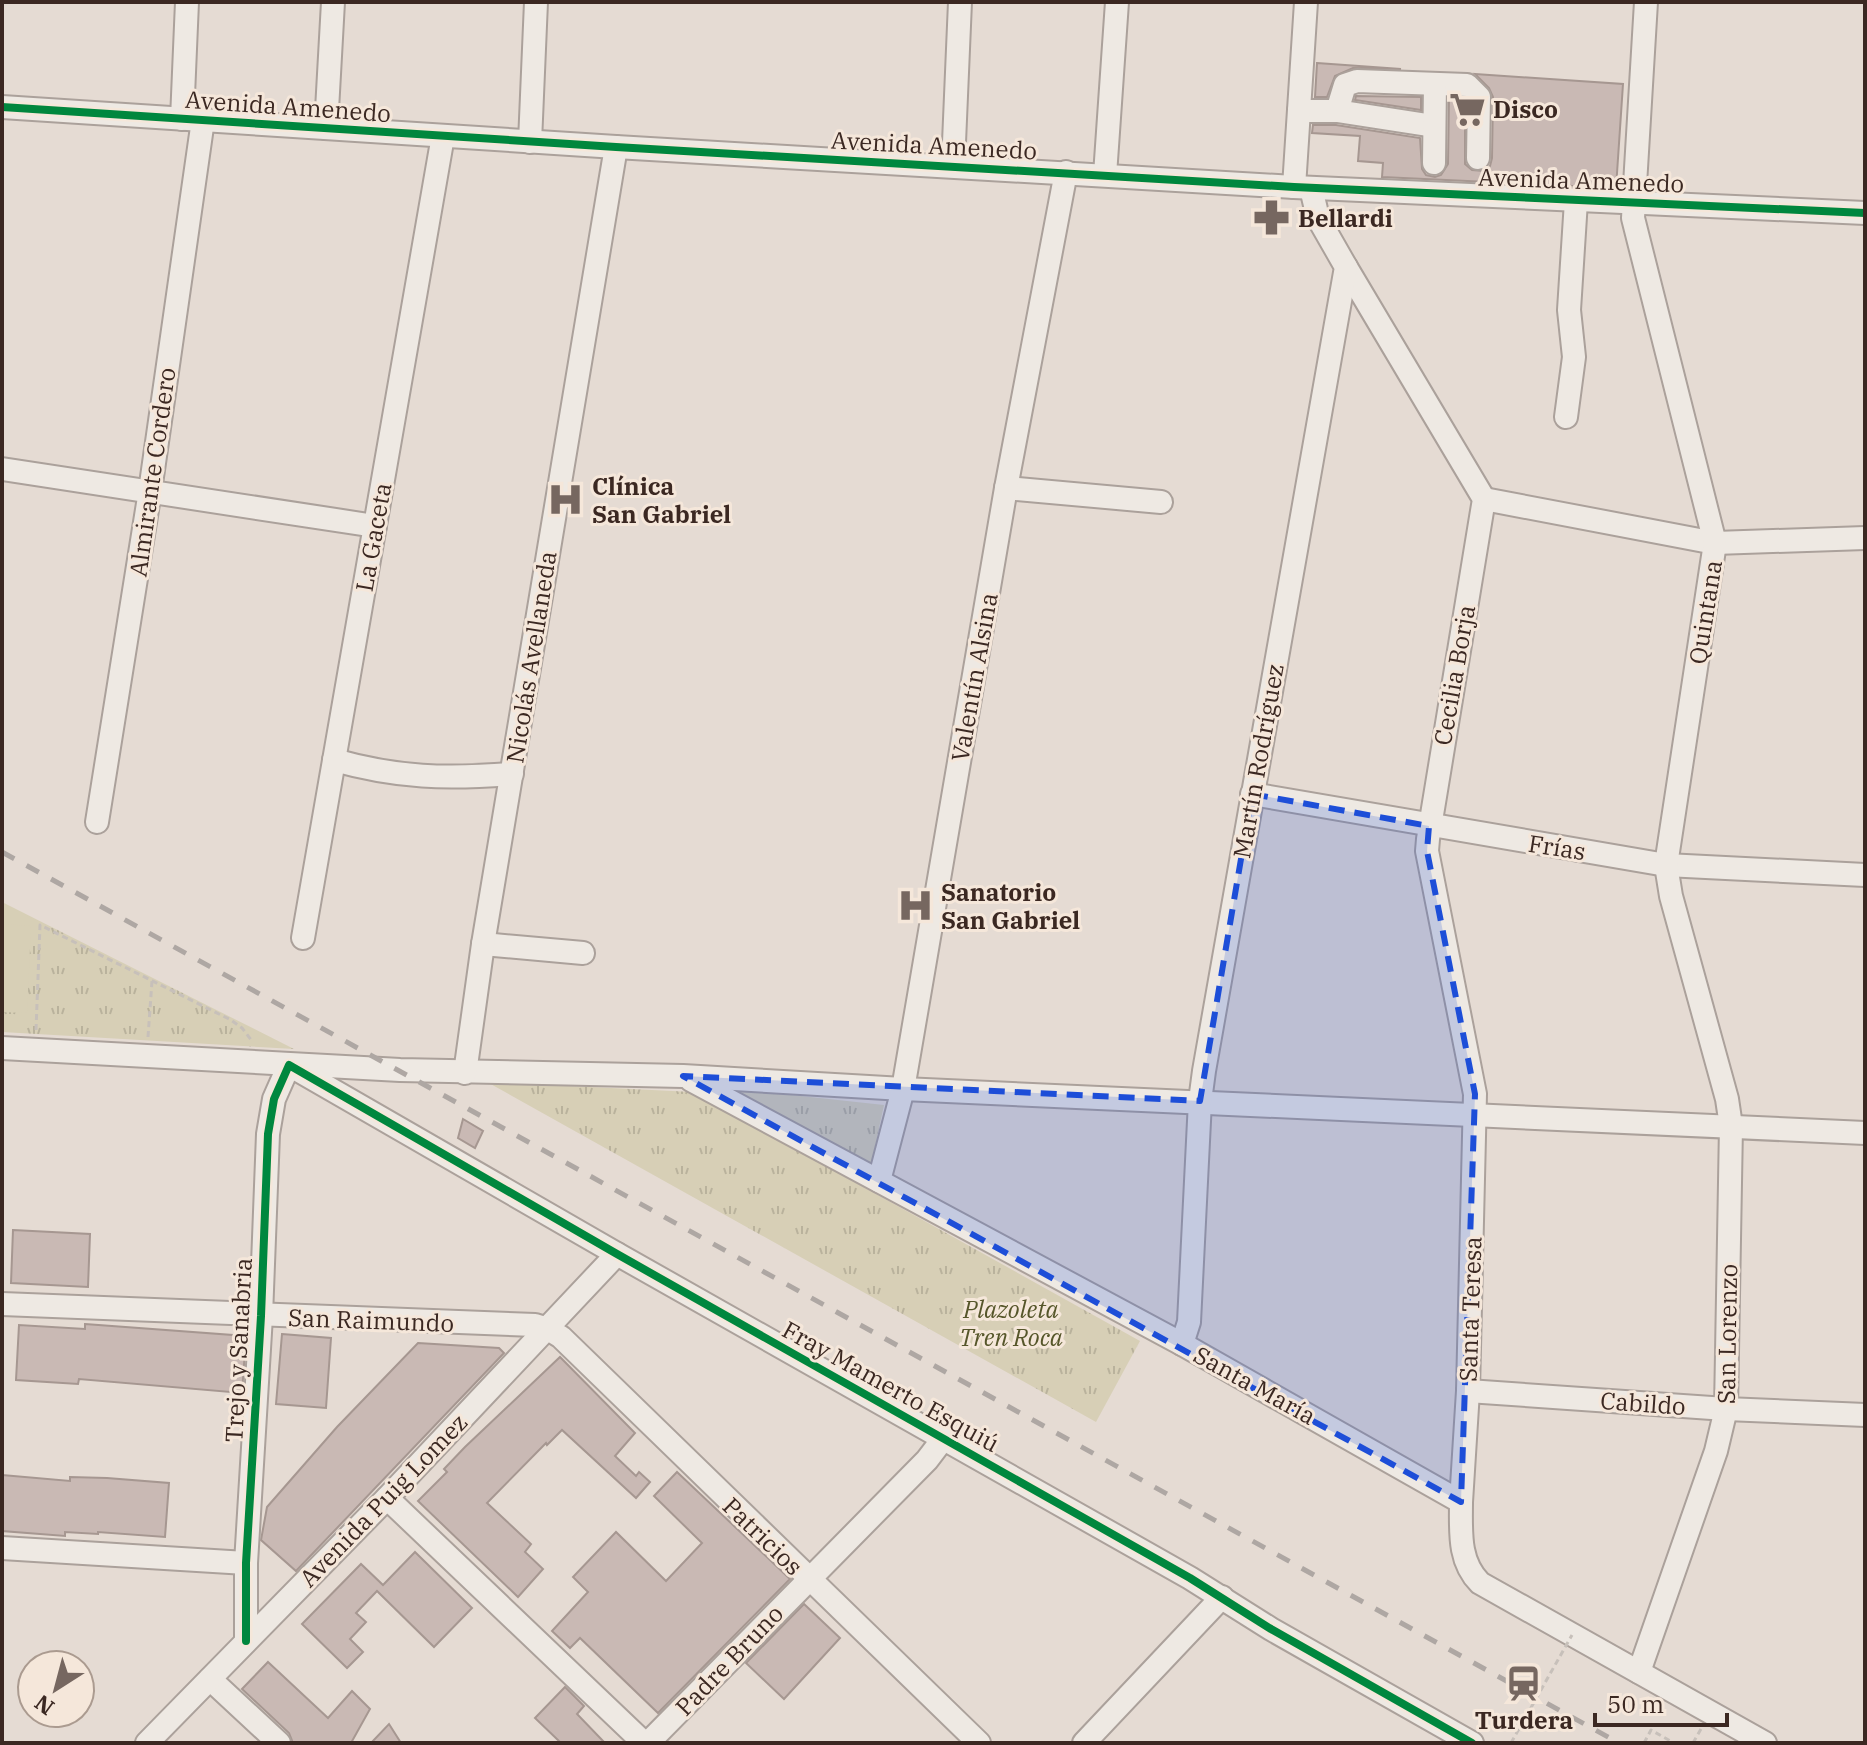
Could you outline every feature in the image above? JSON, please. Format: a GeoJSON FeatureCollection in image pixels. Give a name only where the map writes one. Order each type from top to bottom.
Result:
{"type":"FeatureCollection","features":[{"type":"Feature","properties":{"kind":"street","name":"Almirante Cordero"},"geometry":{"type":"LineString","coordinates":[[97,822],[150,491],[192,120],[187,2]]}},
{"type":"Feature","properties":{"kind":"street"},"geometry":{"type":"LineString","coordinates":[[326,128],[333,2]]}},
{"type":"Feature","properties":{"kind":"street"},"geometry":{"type":"LineString","coordinates":[[530,142],[536,2]]}},
{"type":"Feature","properties":{"kind":"street"},"geometry":{"type":"LineString","coordinates":[[953,166],[960,2]]}},
{"type":"Feature","properties":{"kind":"street"},"geometry":{"type":"LineString","coordinates":[[1105,175],[1117,2]]}},
{"type":"Feature","properties":{"kind":"street"},"geometry":{"type":"LineString","coordinates":[[1306,2],[1299,111],[1303,188],[1346,267],[1484,499],[1715,543],[1865,538]]}},
{"type":"Feature","properties":{"kind":"street","name":"Quintana"},"geometry":{"type":"LineString","coordinates":[[1646,2],[1633,218],[1715,543],[1666,865],[1671,896],[1727,1099],[1731,1126]]}},
{"type":"Feature","properties":{"kind":"street"},"geometry":{"type":"LineString","coordinates":[[1337,111],[1345,85],[1357,81],[1467,85],[1479,97],[1478,158]]}},
{"type":"Feature","properties":{"kind":"street"},"geometry":{"type":"LineString","coordinates":[[1434,163],[1435,84]]}},
{"type":"Feature","properties":{"kind":"street","name":"Avenida Amenedo"},"geometry":{"type":"LineString","coordinates":[[2,107],[1303,188],[1865,213]]}},
{"type":"Feature","properties":{"kind":"street"},"geometry":{"type":"LineString","coordinates":[[1299,111],[1337,111],[1434,126]]}},
{"type":"Feature","properties":{"kind":"street","name":"La Gaceta"},"geometry":{"type":"LineString","coordinates":[[303,938],[443,136]]}},
{"type":"Feature","properties":{"kind":"street","name":"Nicolás Avellaneda"},"geometry":{"type":"LineString","coordinates":[[465,1073],[483,944],[616,147]]}},
{"type":"Feature","properties":{"kind":"street","name":"Valentín Alsina"},"geometry":{"type":"LineString","coordinates":[[879,1181],[903,1089],[1006,488],[1066,172]]}},
{"type":"Feature","properties":{"kind":"street"},"geometry":{"type":"LineString","coordinates":[[1566,417],[1574,357],[1569,310],[1576,201]]}},
{"type":"Feature","properties":{"kind":"street","name":"Martín Rodríguez"},"geometry":{"type":"LineString","coordinates":[[1182,1344],[1189,1322],[1200,1101],[1346,267]]}},
{"type":"Feature","properties":{"kind":"street"},"geometry":{"type":"LineString","coordinates":[[2,469],[375,526]]}},
{"type":"Feature","properties":{"kind":"street"},"geometry":{"type":"LineString","coordinates":[[1006,488],[1161,502]]}},
{"type":"Feature","properties":{"kind":"street","name":"Cecilia Borja"},"geometry":{"type":"LineString","coordinates":[[1476,1116],[1475,1094],[1427,851],[1484,499]]}},
{"type":"Feature","properties":{"kind":"street"},"geometry":{"type":"LineString","coordinates":[[334,760],[401,775],[436,778],[512,774]]}},
{"type":"Feature","properties":{"kind":"street","name":"Frías"},"geometry":{"type":"LineString","coordinates":[[1252,794],[1666,865],[1865,875]]}},
{"type":"Feature","properties":{"kind":"street"},"geometry":{"type":"LineString","coordinates":[[483,944],[583,953]]}},
{"type":"Feature","properties":{"kind":"street"},"geometry":{"type":"LineString","coordinates":[[2,1048],[289,1065],[465,1073],[683,1076],[1865,1133]]}},
{"type":"Feature","properties":{"kind":"street","name":"Fray Mamerto Esquiú"},"geometry":{"type":"LineString","coordinates":[[289,1065],[1472,1743]]}},
{"type":"Feature","properties":{"kind":"street","name":"Trejo y Sanabria"},"geometry":{"type":"LineString","coordinates":[[246,1641],[246,1563],[268,1134],[274,1099],[289,1065]]}},
{"type":"Feature","properties":{"kind":"street","name":"Santa María"},"geometry":{"type":"LineString","coordinates":[[683,1076],[1182,1344],[1461,1502]]}},
{"type":"Feature","properties":{"kind":"street","name":"Santa Teresa"},"geometry":{"type":"LineString","coordinates":[[1461,1502],[1468,1391],[1476,1116]]}},
{"type":"Feature","properties":{"kind":"street","name":"San Lorenzo"},"geometry":{"type":"LineString","coordinates":[[1639,1672],[1716,1451],[1726,1409],[1731,1126]]}},
{"type":"Feature","properties":{"kind":"street","name":"Avenida Puig Lomez"},"geometry":{"type":"LineString","coordinates":[[147,1743],[387,1498],[617,1254]]}},
{"type":"Feature","properties":{"kind":"street","name":"San Raimundo"},"geometry":{"type":"LineString","coordinates":[[2,1304],[535,1325],[548,1329]]}},
{"type":"Feature","properties":{"kind":"street","name":"Patricios"},"geometry":{"type":"LineString","coordinates":[[548,1329],[561,1337],[979,1743]]}},
{"type":"Feature","properties":{"kind":"street","name":"Cabildo"},"geometry":{"type":"LineString","coordinates":[[1468,1391],[1865,1415]]}},
{"type":"Feature","properties":{"kind":"street","name":"Padre Bruno"},"geometry":{"type":"LineString","coordinates":[[646,1743],[927,1460],[943,1439]]}},
{"type":"Feature","properties":{"kind":"street"},"geometry":{"type":"LineString","coordinates":[[387,1498],[646,1743]]}},
{"type":"Feature","properties":{"kind":"street"},"geometry":{"type":"LineString","coordinates":[[1461,1502],[1463,1552],[1472,1575],[1480,1583],[1765,1743]]}},
{"type":"Feature","properties":{"kind":"street"},"geometry":{"type":"LineString","coordinates":[[2,1548],[246,1563]]}},
{"type":"Feature","properties":{"kind":"street"},"geometry":{"type":"LineString","coordinates":[[1084,1743],[1222,1597]]}},
{"type":"Feature","properties":{"kind":"street"},"geometry":{"type":"LineString","coordinates":[[210,1679],[279,1743]]}},
{"type":"Feature","properties":{"kind":"path"},"geometry":{"type":"LineString","coordinates":[[35,1050],[40,925],[242,1028],[253,1042],[254,1063]]}},
{"type":"Feature","properties":{"kind":"path"},"geometry":{"type":"LineString","coordinates":[[147,1056],[152,981]]}},
{"type":"Feature","properties":{"kind":"path"},"geometry":{"type":"LineString","coordinates":[[1511,1743],[1572,1635]]}},
{"type":"Feature","properties":{"kind":"path"},"geometry":{"type":"LineString","coordinates":[[1644,1743],[1651,1730],[1674,1743]]}},
{"type":"Feature","properties":{"kind":"highlighted area"},"geometry":{"type":"Polygon","coordinates":[[[1252,794],[1429,826],[1427,851],[1475,1094],[1461,1502],[683,1076],[1200,1101],[1252,794]]]}},
{"type":"Feature","properties":{"kind":"green space"},"geometry":{"type":"Polygon","coordinates":[[[2,902],[294,1049],[2,1032],[2,902]]]}},
{"type":"Feature","properties":{"kind":"green space"},"geometry":{"type":"Polygon","coordinates":[[[2,924],[31,926],[27,1013],[2,1012],[2,924]]]}},
{"type":"Feature","properties":{"kind":"green space","name":"Plazoleta Tren Roca"},"geometry":{"type":"Polygon","coordinates":[[[487,1082],[693,1092],[1140,1341],[1096,1422],[487,1082]]]}},
{"type":"Feature","properties":{"kind":"green space"},"geometry":{"type":"Polygon","coordinates":[[[726,1088],[884,1105],[871,1165],[726,1088]]]}},
{"type":"Feature","properties":{"kind":"building"},"geometry":{"type":"Polygon","coordinates":[[[1317,63],[1401,69],[1353,68],[1335,76],[1327,97],[1315,97],[1317,63]]]}},
{"type":"Feature","properties":{"kind":"building"},"geometry":{"type":"Polygon","coordinates":[[[1475,74],[1623,84],[1616,188],[1382,177],[1383,163],[1358,161],[1360,136],[1312,133],[1313,125],[1336,125],[1420,138],[1422,169],[1426,175],[1435,177],[1441,175],[1448,164],[1449,98],[1461,99],[1465,103],[1465,164],[1472,170],[1484,171],[1490,166],[1492,158],[1493,97],[1475,74]]]}},
{"type":"Feature","properties":{"kind":"building"},"geometry":{"type":"Polygon","coordinates":[[[1356,96],[1421,97],[1421,110],[1355,100],[1356,96]]]}},
{"type":"Feature","properties":{"kind":"building"},"geometry":{"type":"Polygon","coordinates":[[[463,1119],[483,1131],[475,1148],[458,1138],[463,1119]]]}},
{"type":"Feature","properties":{"kind":"building"},"geometry":{"type":"Polygon","coordinates":[[[13,1230],[90,1234],[88,1287],[11,1283],[13,1230]]]}},
{"type":"Feature","properties":{"kind":"building"},"geometry":{"type":"Polygon","coordinates":[[[85,1324],[246,1336],[242,1393],[79,1379],[78,1384],[16,1380],[19,1325],[85,1329],[85,1324]]]}},
{"type":"Feature","properties":{"kind":"building"},"geometry":{"type":"Polygon","coordinates":[[[282,1334],[331,1338],[326,1408],[276,1404],[282,1334]]]}},
{"type":"Feature","properties":{"kind":"building"},"geometry":{"type":"Polygon","coordinates":[[[418,1343],[499,1348],[504,1353],[296,1571],[261,1540],[267,1507],[337,1427],[418,1343]]]}},
{"type":"Feature","properties":{"kind":"building"},"geometry":{"type":"Polygon","coordinates":[[[560,1357],[635,1433],[615,1456],[636,1476],[639,1472],[650,1482],[636,1498],[562,1430],[546,1443],[487,1503],[531,1544],[525,1552],[543,1569],[518,1597],[418,1501],[447,1472],[444,1469],[465,1447],[560,1357]]]}},
{"type":"Feature","properties":{"kind":"building"},"geometry":{"type":"Polygon","coordinates":[[[677,1472],[790,1579],[658,1713],[580,1638],[570,1648],[552,1631],[588,1592],[573,1577],[616,1532],[666,1581],[702,1543],[654,1496],[677,1472]]]}},
{"type":"Feature","properties":{"kind":"building"},"geometry":{"type":"Polygon","coordinates":[[[2,1475],[70,1481],[70,1477],[169,1483],[165,1537],[98,1532],[65,1532],[65,1536],[2,1531],[2,1475]]]}},
{"type":"Feature","properties":{"kind":"building"},"geometry":{"type":"Polygon","coordinates":[[[415,1552],[472,1608],[434,1647],[377,1591],[356,1613],[366,1622],[350,1639],[363,1652],[347,1668],[302,1624],[361,1564],[383,1585],[415,1552]]]}},
{"type":"Feature","properties":{"kind":"building"},"geometry":{"type":"Polygon","coordinates":[[[804,1604],[840,1638],[784,1699],[746,1663],[804,1604]]]}},
{"type":"Feature","properties":{"kind":"building"},"geometry":{"type":"Polygon","coordinates":[[[268,1662],[328,1718],[352,1691],[370,1709],[351,1743],[293,1743],[289,1733],[242,1689],[268,1662]]]}},
{"type":"Feature","properties":{"kind":"building"},"geometry":{"type":"Polygon","coordinates":[[[565,1687],[584,1706],[577,1714],[605,1743],[561,1743],[535,1718],[565,1687]]]}},
{"type":"Feature","properties":{"kind":"building"},"geometry":{"type":"Polygon","coordinates":[[[389,1724],[401,1743],[371,1743],[389,1724]]]}},
{"type":"Feature","properties":{"kind":"railway"},"geometry":{"type":"LineString","coordinates":[[2,852],[1619,1743]]}},
{"type":"Feature","properties":{"kind":"cycle path"},"geometry":{"type":"LineString","coordinates":[[2,107],[1294,187],[1865,213]]}},
{"type":"Feature","properties":{"kind":"cycle path"},"geometry":{"type":"LineString","coordinates":[[246,1641],[246,1563],[268,1134],[274,1099],[289,1065],[1190,1578],[1271,1629],[1472,1743]]}},
{"type":"Feature","properties":{"kind":"place","name":"Disco"},"geometry":{"type":"Point","coordinates":[1467,109]}},
{"type":"Feature","properties":{"kind":"place","name":"Bellardi"},"geometry":{"type":"Point","coordinates":[1272,218]}},
{"type":"Feature","properties":{"kind":"place","name":"Clínica San Gabriel"},"geometry":{"type":"Point","coordinates":[566,500]}},
{"type":"Feature","properties":{"kind":"place","name":"Sanatorio San Gabriel"},"geometry":{"type":"Point","coordinates":[915,906]}},
{"type":"Feature","properties":{"kind":"place","name":"Turdera"},"geometry":{"type":"Point","coordinates":[1524,1683]}}]}
